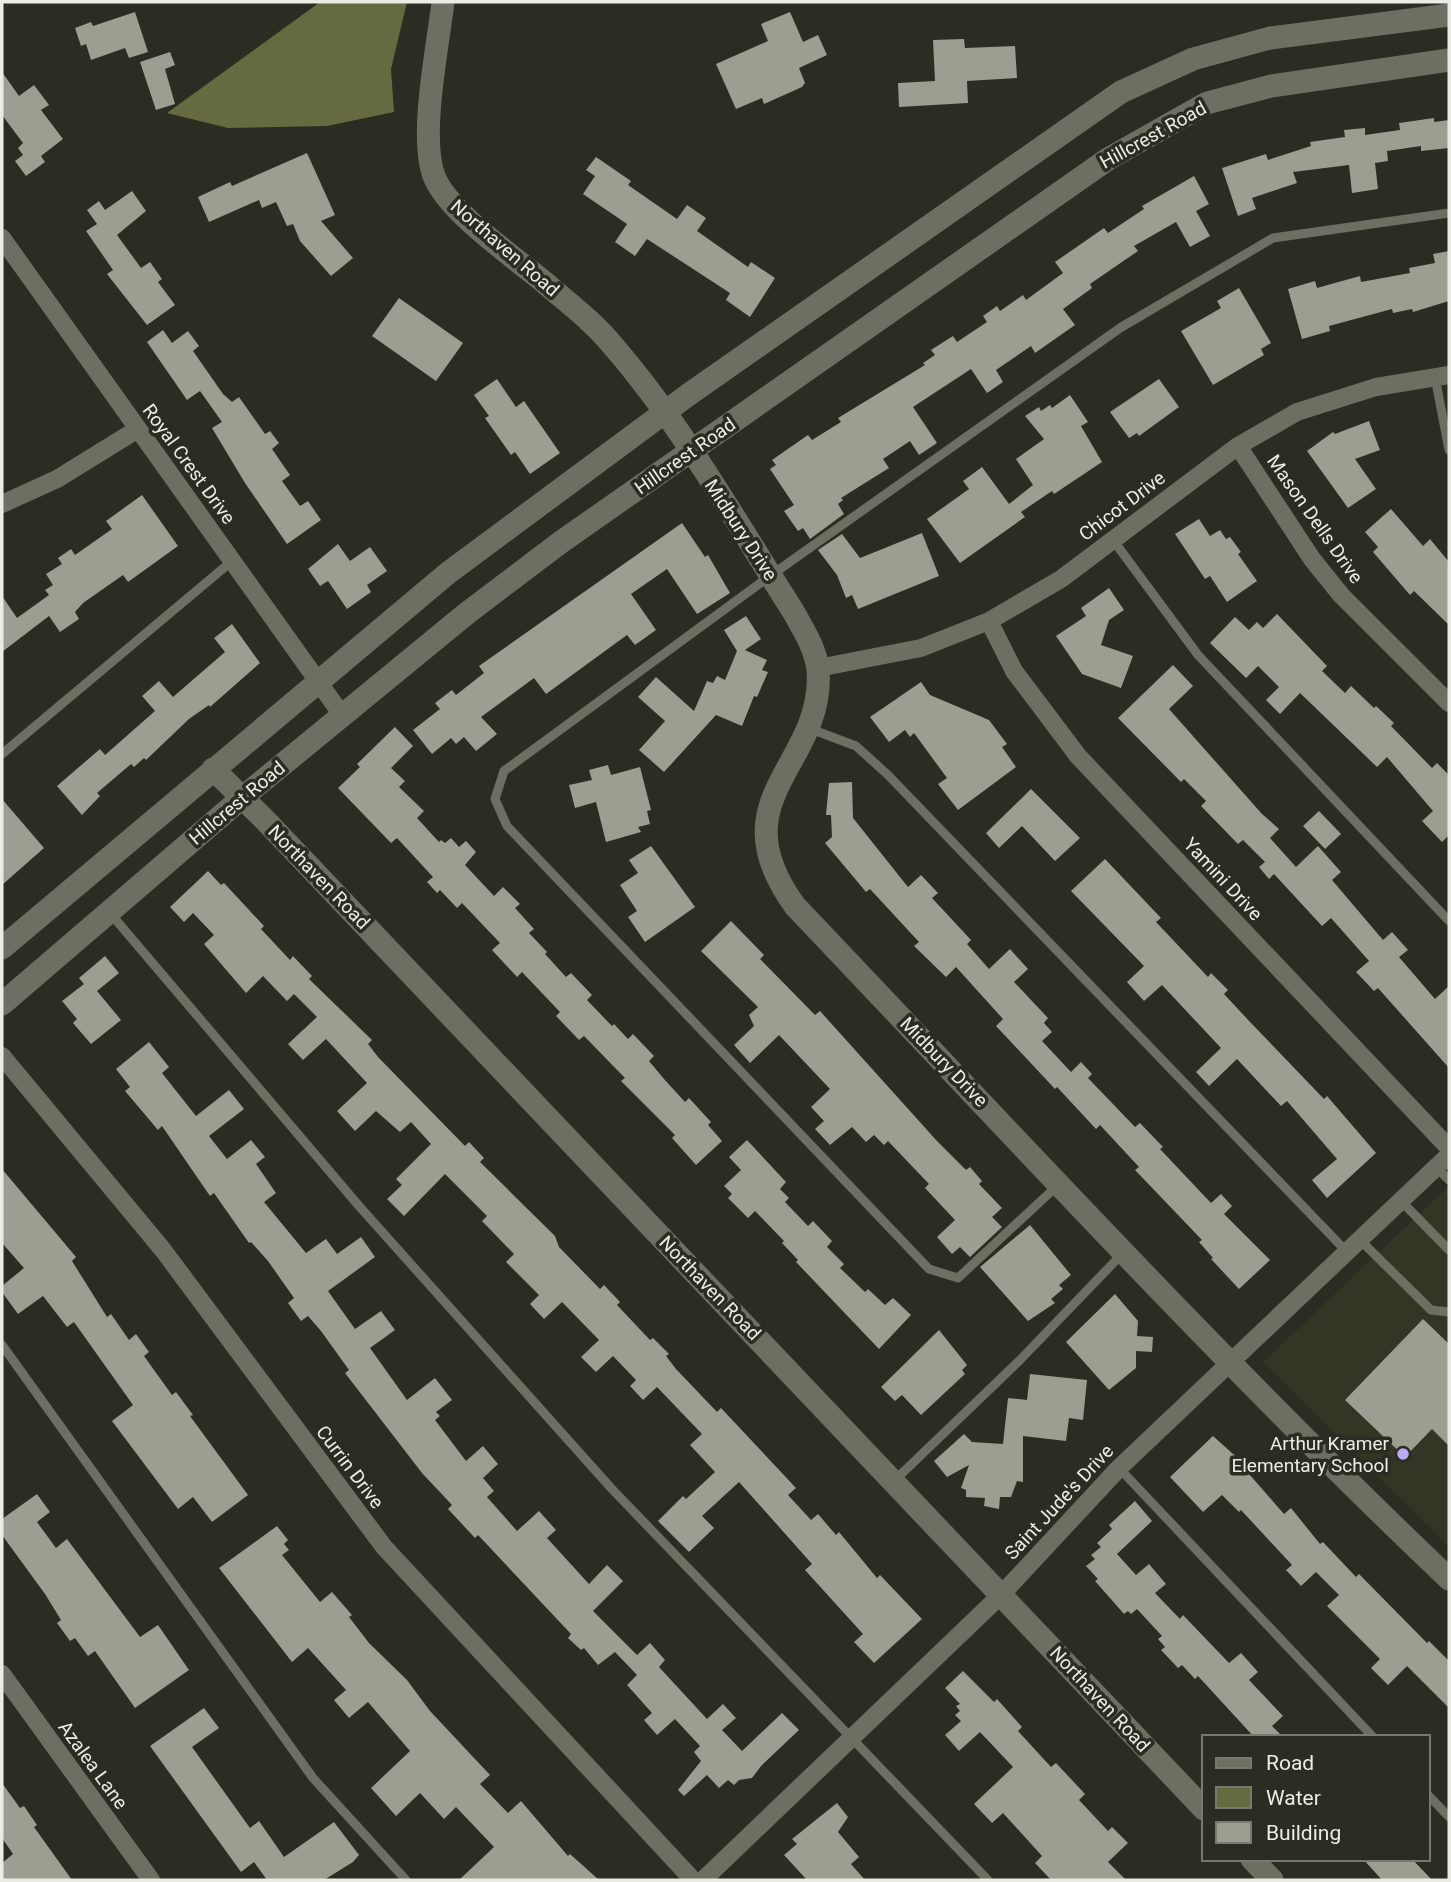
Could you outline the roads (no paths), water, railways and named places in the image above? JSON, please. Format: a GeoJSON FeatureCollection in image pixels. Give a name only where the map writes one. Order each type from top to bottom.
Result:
{"type":"FeatureCollection","features":[{"type":"Feature","properties":{"kind":"main road","name":"Northaven Road"},"geometry":{"type":"LineString","coordinates":[[443,2],[429,124],[430,165],[435,180],[455,206],[591,322],[613,345],[664,412],[690,452]]}},
{"type":"Feature","properties":{"kind":"main road"},"geometry":{"type":"LineString","coordinates":[[2,948],[448,573],[664,412],[1121,92],[1193,59],[1269,38],[1449,15]]}},
{"type":"Feature","properties":{"kind":"main road","name":"Hillcrest Road"},"geometry":{"type":"LineString","coordinates":[[2,1004],[243,797],[487,598],[1108,159],[1207,103],[1271,86],[1449,60]]}},
{"type":"Feature","properties":{"kind":"main road","name":"Midbury Drive"},"geometry":{"type":"LineString","coordinates":[[690,452],[770,576],[809,642],[818,668],[817,693],[807,727],[778,781],[766,820],[772,867],[782,887],[795,906],[1229,1361],[1347,1482],[1449,1579]]}},
{"type":"Feature","properties":{"kind":"main road","name":"Northaven Road"},"geometry":{"type":"LineString","coordinates":[[213,769],[243,797],[1202,1807]]}},
{"type":"Feature","properties":{"kind":"main road"},"geometry":{"type":"LineString","coordinates":[[1254,1861],[1272,1880]]}},
{"type":"Feature","properties":{"kind":"street","name":"Royal Crest Drive"},"geometry":{"type":"LineString","coordinates":[[2,238],[342,715]]}},
{"type":"Feature","properties":{"kind":"street","name":"Chicot Drive"},"geometry":{"type":"LineString","coordinates":[[818,668],[921,648],[989,621],[1061,579],[1238,446],[1297,412],[1339,397],[1442,376]]}},
{"type":"Feature","properties":{"kind":"street"},"geometry":{"type":"LineString","coordinates":[[2,505],[57,479],[138,429]]}},
{"type":"Feature","properties":{"kind":"street","name":"Mason Dells Drive"},"geometry":{"type":"LineString","coordinates":[[1238,446],[1312,559],[1341,595],[1449,703]]}},
{"type":"Feature","properties":{"kind":"street","name":"Yamini Drive"},"geometry":{"type":"LineString","coordinates":[[989,621],[1014,671],[1078,756],[1449,1149]]}},
{"type":"Feature","properties":{"kind":"street","name":"Currin Drive"},"geometry":{"type":"LineString","coordinates":[[2,1056],[163,1250],[384,1547],[693,1880]]}},
{"type":"Feature","properties":{"kind":"street","name":"Saint Jude's Drive"},"geometry":{"type":"LineString","coordinates":[[703,1880],[1001,1594],[1119,1468],[1229,1361],[1401,1201],[1445,1168]]}},
{"type":"Feature","properties":{"kind":"street","name":"Azalea Lane"},"geometry":{"type":"LineString","coordinates":[[2,1674],[151,1880]]}},
{"type":"Feature","properties":{"kind":"lane"},"geometry":{"type":"LineString","coordinates":[[1059,1184],[958,1278],[929,1269],[507,826],[495,799],[504,771],[770,576],[1120,328],[1273,237],[1449,214]]}},
{"type":"Feature","properties":{"kind":"lane"},"geometry":{"type":"LineString","coordinates":[[1442,376],[1449,450]]}},
{"type":"Feature","properties":{"kind":"lane"},"geometry":{"type":"LineString","coordinates":[[1113,540],[1198,655],[1449,921]]}},
{"type":"Feature","properties":{"kind":"lane"},"geometry":{"type":"LineString","coordinates":[[2,754],[232,561]]}},
{"type":"Feature","properties":{"kind":"lane"},"geometry":{"type":"LineString","coordinates":[[807,727],[856,746],[888,775],[1353,1246],[1432,1310],[1449,1312]]}},
{"type":"Feature","properties":{"kind":"lane"},"geometry":{"type":"LineString","coordinates":[[109,912],[359,1206],[611,1488],[988,1880]]}},
{"type":"Feature","properties":{"kind":"lane"},"geometry":{"type":"LineString","coordinates":[[1401,1201],[1449,1250]]}},
{"type":"Feature","properties":{"kind":"lane"},"geometry":{"type":"LineString","coordinates":[[894,1481],[1019,1361],[1124,1252]]}},
{"type":"Feature","properties":{"kind":"lane"},"geometry":{"type":"LineString","coordinates":[[2,1345],[313,1778],[406,1880]]}},
{"type":"Feature","properties":{"kind":"lane"},"geometry":{"type":"LineString","coordinates":[[1119,1468],[1371,1735]]}},
{"type":"Feature","properties":{"kind":"lane"},"geometry":{"type":"LineString","coordinates":[[1430,1797],[1449,1817]]}},
{"type":"Feature","properties":{"kind":"water"},"geometry":{"type":"Polygon","coordinates":[[[320,2],[407,2],[391,69],[394,112],[327,126],[228,128],[167,113],[320,2]]]}},
{"type":"Feature","properties":{"kind":"place","name":"Arthur Kramer Elementary School"},"geometry":{"type":"Point","coordinates":[1403,1454]}}]}
